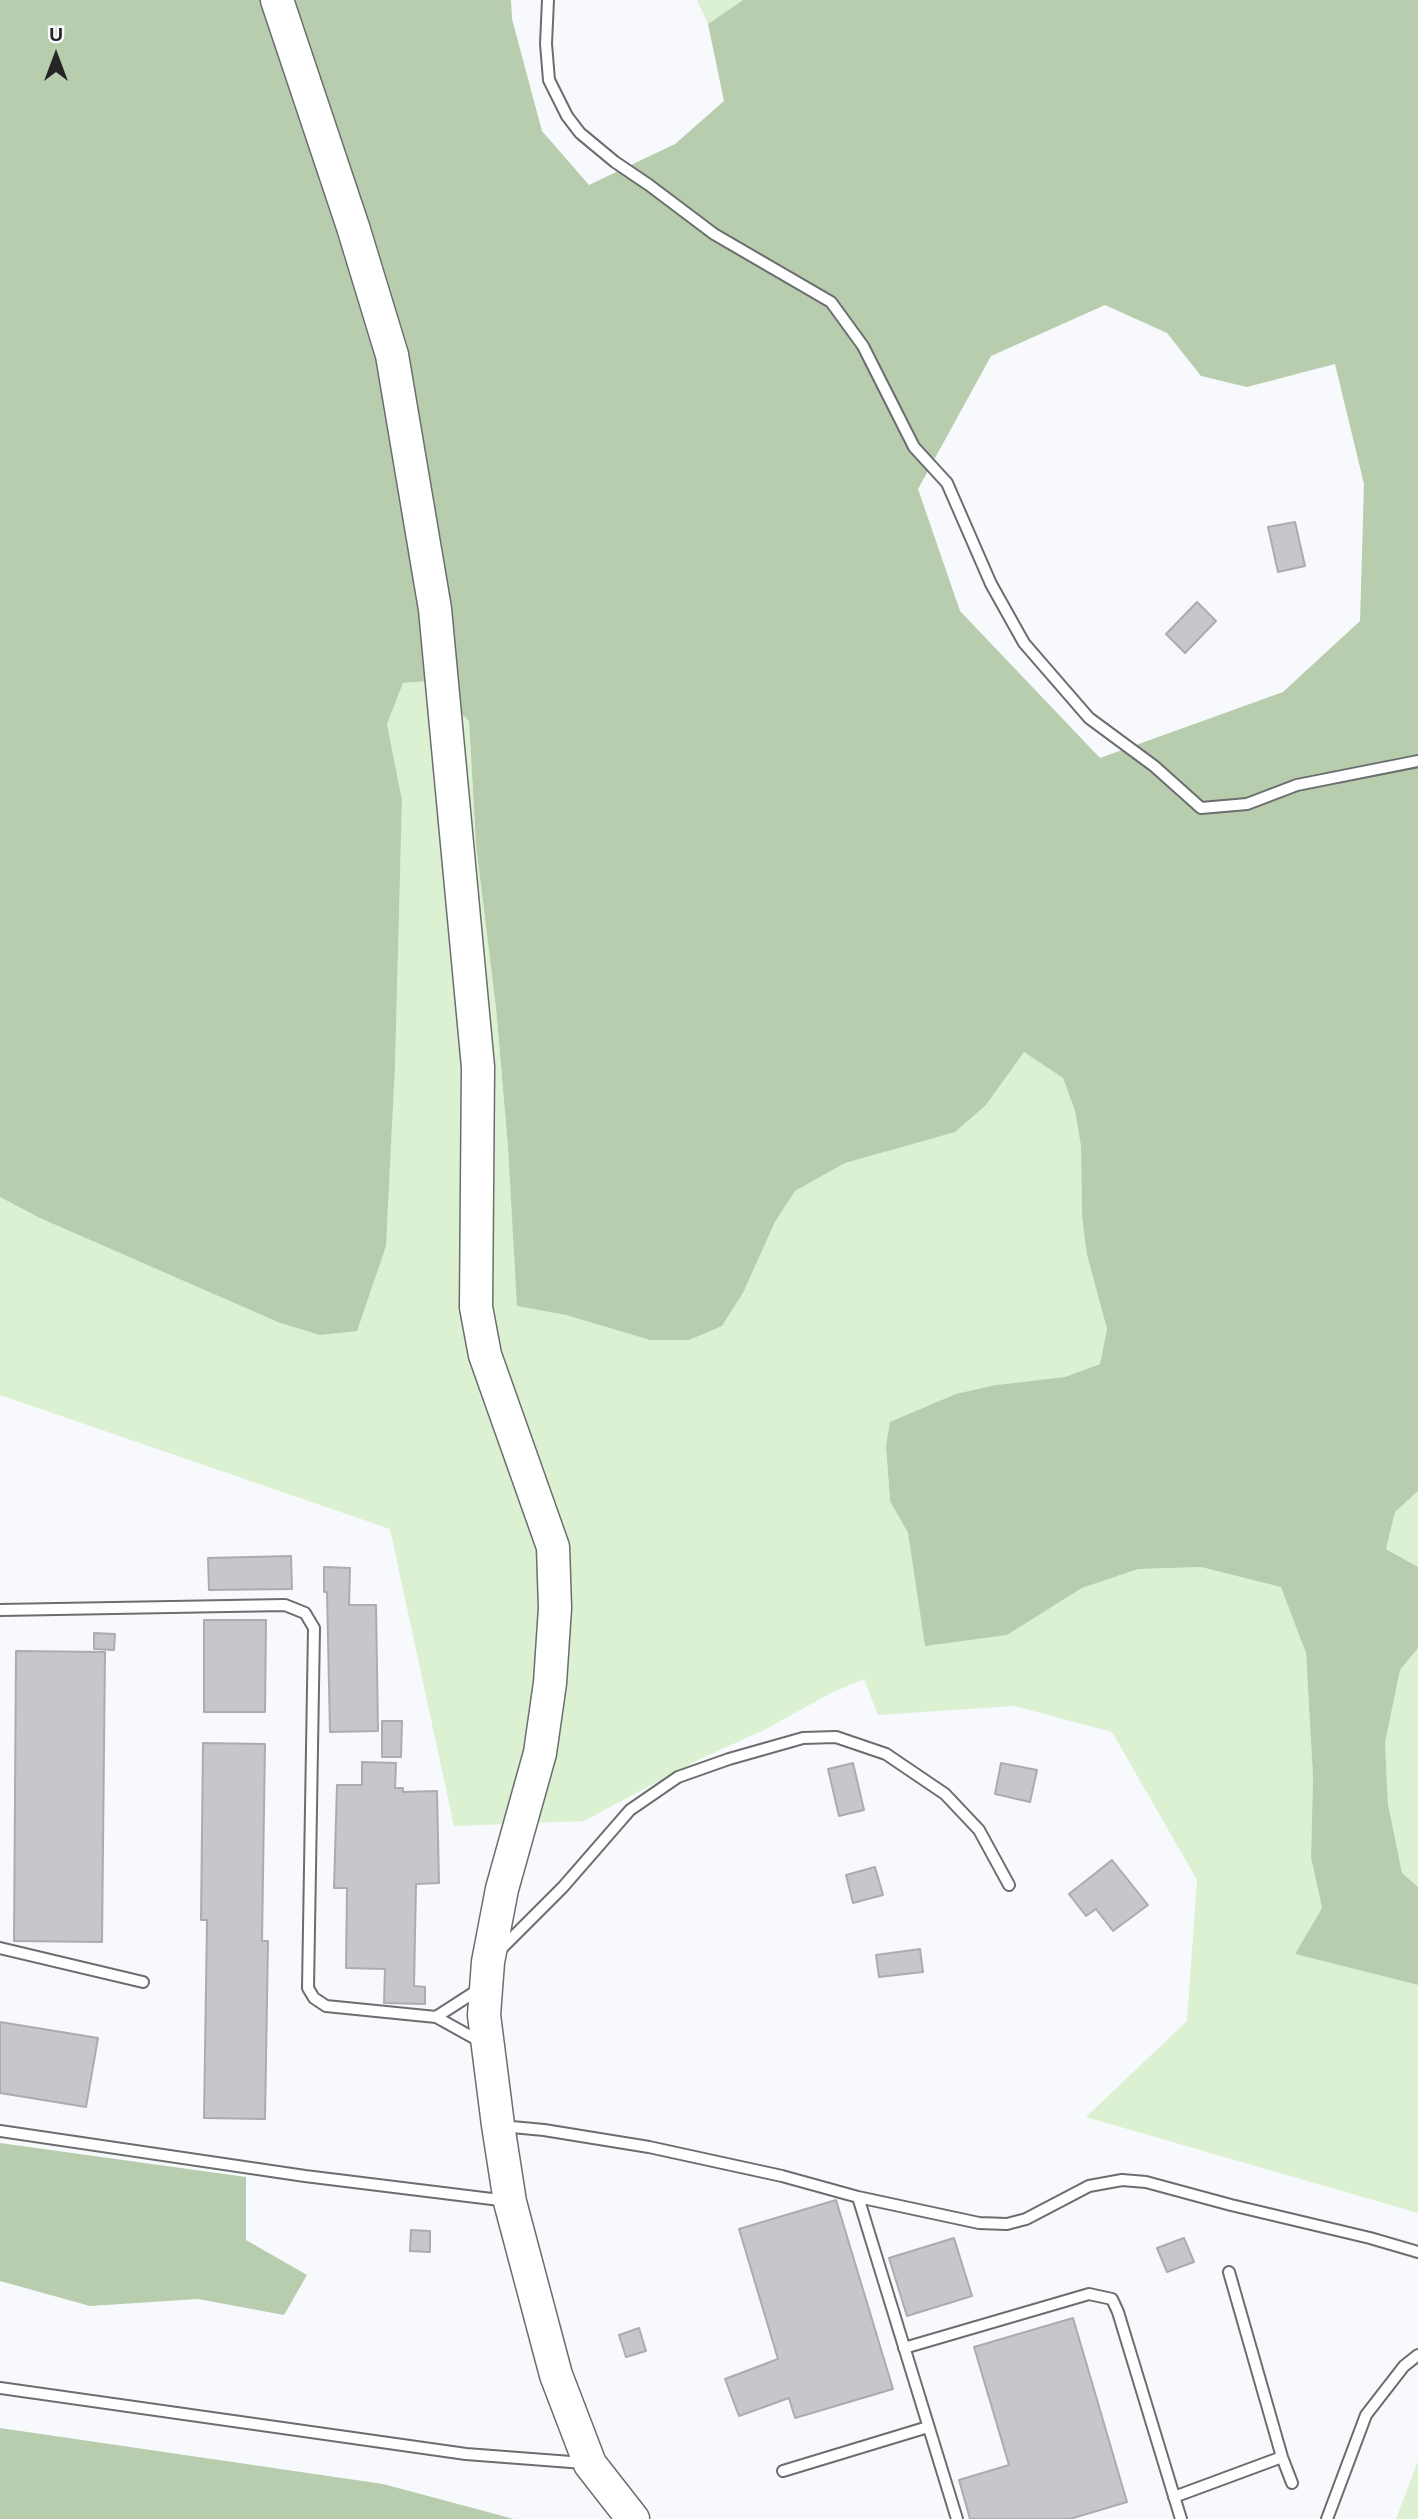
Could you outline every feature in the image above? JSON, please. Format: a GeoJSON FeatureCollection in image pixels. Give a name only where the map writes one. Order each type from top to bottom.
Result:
{"type":"FeatureCollection","features":[{"type":"Feature","properties":{"kind":"main road"},"geometry":{"type":"LineString","coordinates":[[277,0],[353,227],[394,369],[435,609],[478,1067],[476,1307],[485,1355],[553,1548],[555,1608],[550,1683],[540,1753],[502,1889],[487,1973],[484,2015],[498,2126],[510,2202],[556,2375],[590,2464],[633,2519]]}},
{"type":"Feature","properties":{"kind":"lane"},"geometry":{"type":"LineString","coordinates":[[548,0],[546,44],[550,80],[567,116],[580,133],[615,162],[714,234],[831,302],[863,346],[914,447],[947,483],[991,583],[1024,643],[1089,718],[1154,766],[1201,808],[1247,804],[1297,785],[1418,761]]}},
{"type":"Feature","properties":{"kind":"lane"},"geometry":{"type":"LineString","coordinates":[[0,1610],[285,1605],[305,1613],[314,1628],[308,1988],[314,1998],[326,2006],[436,2017],[489,2047]]}},
{"type":"Feature","properties":{"kind":"lane"},"geometry":{"type":"LineString","coordinates":[[436,2017],[487,1973],[630,1810],[678,1777],[803,1738],[836,1737],[886,1754],[945,1794],[979,1830],[1009,1885]]}},
{"type":"Feature","properties":{"kind":"lane"},"geometry":{"type":"LineString","coordinates":[[0,1948],[143,1982]]}},
{"type":"Feature","properties":{"kind":"lane"},"geometry":{"type":"LineString","coordinates":[[498,2126],[544,2130],[649,2147],[979,2223],[1007,2224],[1026,2219],[1089,2186],[1122,2180],[1146,2182],[1418,2252]]}},
{"type":"Feature","properties":{"kind":"lane"},"geometry":{"type":"LineString","coordinates":[[0,2131],[305,2176],[510,2202]]}},
{"type":"Feature","properties":{"kind":"lane"},"geometry":{"type":"LineString","coordinates":[[858,2197],[957,2519]]}},
{"type":"Feature","properties":{"kind":"lane"},"geometry":{"type":"LineString","coordinates":[[1229,2272],[1282,2457],[1292,2483]]}},
{"type":"Feature","properties":{"kind":"lane"},"geometry":{"type":"LineString","coordinates":[[904,2348],[1089,2294],[1112,2299],[1181,2519]]}},
{"type":"Feature","properties":{"kind":"lane"},"geometry":{"type":"LineString","coordinates":[[1327,2519],[1366,2415],[1404,2366],[1418,2355]]}},
{"type":"Feature","properties":{"kind":"lane"},"geometry":{"type":"LineString","coordinates":[[0,2388],[466,2454],[590,2464]]}},
{"type":"Feature","properties":{"kind":"lane"},"geometry":{"type":"LineString","coordinates":[[783,2471],[928,2427]]}},
{"type":"Feature","properties":{"kind":"lane"},"geometry":{"type":"LineString","coordinates":[[1174,2497],[1282,2457]]}},
{"type":"Feature","properties":{"kind":"green space"},"geometry":{"type":"Polygon","coordinates":[[[0,0],[511,0],[512,19],[542,131],[589,185],[675,144],[724,101],[708,24],[743,0],[1418,0],[1418,1491],[1395,1512],[1386,1549],[1418,1567],[1418,1648],[1400,1670],[1385,1743],[1388,1804],[1402,1873],[1418,1887],[1418,1985],[1295,1954],[1322,1908],[1311,1857],[1313,1777],[1306,1653],[1281,1587],[1201,1567],[1138,1569],[1082,1588],[1007,1635],[925,1646],[908,1533],[890,1501],[886,1446],[890,1422],[956,1394],[996,1385],[1065,1377],[1100,1364],[1107,1329],[1087,1255],[1082,1217],[1081,1146],[1075,1111],[1063,1078],[1024,1052],[986,1105],[955,1132],[845,1163],[795,1191],[775,1222],[743,1293],[722,1326],[689,1340],[650,1340],[566,1315],[517,1306],[508,1147],[496,1008],[476,845],[469,721],[428,681],[403,683],[387,724],[402,800],[395,1066],[386,1246],[357,1331],[320,1335],[280,1323],[40,1218],[0,1197],[0,0]],[[1105,305],[991,356],[918,489],[960,611],[1100,758],[1283,692],[1360,621],[1364,484],[1335,364],[1247,387],[1201,376],[1167,333],[1105,305]]]}},
{"type":"Feature","properties":{"kind":"green space"},"geometry":{"type":"Polygon","coordinates":[[[697,0],[743,0],[708,24],[697,0]]]}},
{"type":"Feature","properties":{"kind":"green space"},"geometry":{"type":"Polygon","coordinates":[[[428,681],[469,721],[476,845],[496,1008],[518,1306],[566,1315],[650,1340],[722,1326],[743,1293],[775,1222],[795,1191],[845,1163],[955,1131],[986,1105],[1024,1052],[1063,1078],[1075,1111],[1081,1146],[1082,1217],[1087,1255],[1107,1330],[1100,1364],[1065,1377],[996,1385],[886,1446],[890,1501],[908,1533],[925,1645],[1007,1635],[1082,1588],[1138,1569],[1201,1567],[1282,1587],[1306,1652],[1313,1777],[1311,1857],[1322,1908],[1295,1954],[1418,1985],[1418,2213],[1086,2117],[1187,2021],[1197,1880],[1112,1732],[1014,1706],[878,1715],[864,1679],[698,1760],[584,1821],[454,1826],[390,1529],[0,1395],[0,1197],[41,1218],[280,1323],[320,1335],[386,1246],[395,1066],[402,800],[387,724],[403,683],[428,681]]]}},
{"type":"Feature","properties":{"kind":"green space"},"geometry":{"type":"Polygon","coordinates":[[[1418,1491],[1418,1567],[1386,1549],[1395,1512],[1418,1491]]]}},
{"type":"Feature","properties":{"kind":"green space"},"geometry":{"type":"Polygon","coordinates":[[[1418,1648],[1418,1887],[1402,1873],[1388,1804],[1385,1743],[1400,1670],[1418,1648]]]}},
{"type":"Feature","properties":{"kind":"green space"},"geometry":{"type":"Polygon","coordinates":[[[0,2143],[246,2177],[246,2240],[307,2275],[284,2315],[198,2299],[90,2306],[0,2281],[0,2143]]]}},
{"type":"Feature","properties":{"kind":"green space"},"geometry":{"type":"Polygon","coordinates":[[[0,2428],[383,2484],[514,2519],[0,2519],[0,2428]]]}},
{"type":"Feature","properties":{"kind":"green space"},"geometry":{"type":"Polygon","coordinates":[[[1418,2461],[1418,2519],[1396,2519],[1418,2461]]]}},
{"type":"Feature","properties":{"kind":"building"},"geometry":{"type":"Polygon","coordinates":[[[1295,522],[1305,566],[1278,572],[1268,527],[1295,522]]]}},
{"type":"Feature","properties":{"kind":"building"},"geometry":{"type":"Polygon","coordinates":[[[1197,602],[1216,621],[1185,653],[1166,634],[1197,602]]]}},
{"type":"Feature","properties":{"kind":"building"},"geometry":{"type":"Polygon","coordinates":[[[291,1556],[292,1589],[209,1590],[208,1558],[291,1556]]]}},
{"type":"Feature","properties":{"kind":"building"},"geometry":{"type":"Polygon","coordinates":[[[324,1567],[350,1568],[349,1605],[376,1605],[378,1731],[330,1732],[324,1567]]]}},
{"type":"Feature","properties":{"kind":"building"},"geometry":{"type":"Polygon","coordinates":[[[204,1620],[266,1620],[265,1712],[204,1712],[204,1620]]]}},
{"type":"Feature","properties":{"kind":"building"},"geometry":{"type":"Polygon","coordinates":[[[94,1633],[115,1634],[114,1650],[94,1649],[94,1633]]]}},
{"type":"Feature","properties":{"kind":"building"},"geometry":{"type":"Polygon","coordinates":[[[16,1651],[105,1652],[102,1942],[14,1941],[16,1651]]]}},
{"type":"Feature","properties":{"kind":"building"},"geometry":{"type":"Polygon","coordinates":[[[382,1721],[402,1721],[401,1757],[382,1757],[382,1721]]]}},
{"type":"Feature","properties":{"kind":"building"},"geometry":{"type":"Polygon","coordinates":[[[203,1743],[265,1744],[262,1941],[268,1941],[265,2119],[204,2118],[207,1920],[201,1920],[203,1743]]]}},
{"type":"Feature","properties":{"kind":"building"},"geometry":{"type":"Polygon","coordinates":[[[362,1762],[396,1763],[395,1788],[403,1788],[403,1792],[437,1791],[439,1883],[416,1884],[414,1986],[425,1987],[425,2004],[384,2003],[385,1969],[346,1968],[347,1888],[334,1888],[337,1785],[362,1785],[362,1762]]]}},
{"type":"Feature","properties":{"kind":"building"},"geometry":{"type":"Polygon","coordinates":[[[853,1763],[864,1810],[839,1816],[828,1769],[853,1763]]]}},
{"type":"Feature","properties":{"kind":"building"},"geometry":{"type":"Polygon","coordinates":[[[1001,1763],[1037,1770],[1030,1802],[995,1794],[1001,1763]]]}},
{"type":"Feature","properties":{"kind":"building"},"geometry":{"type":"Polygon","coordinates":[[[1112,1860],[1148,1905],[1113,1931],[1096,1909],[1086,1916],[1069,1894],[1112,1860]]]}},
{"type":"Feature","properties":{"kind":"building"},"geometry":{"type":"Polygon","coordinates":[[[875,1867],[883,1895],[853,1903],[846,1875],[875,1867]]]}},
{"type":"Feature","properties":{"kind":"building"},"geometry":{"type":"Polygon","coordinates":[[[920,1949],[923,1972],[879,1977],[876,1955],[920,1949]]]}},
{"type":"Feature","properties":{"kind":"building"},"geometry":{"type":"Polygon","coordinates":[[[0,2022],[98,2038],[86,2107],[0,2093],[0,2022]]]}},
{"type":"Feature","properties":{"kind":"building"},"geometry":{"type":"Polygon","coordinates":[[[836,2200],[893,2389],[795,2418],[789,2398],[739,2416],[725,2379],[778,2359],[739,2229],[836,2200]]]}},
{"type":"Feature","properties":{"kind":"building"},"geometry":{"type":"Polygon","coordinates":[[[411,2230],[430,2231],[430,2252],[410,2251],[411,2230]]]}},
{"type":"Feature","properties":{"kind":"building"},"geometry":{"type":"Polygon","coordinates":[[[954,2238],[972,2296],[907,2316],[889,2258],[954,2238]]]}},
{"type":"Feature","properties":{"kind":"building"},"geometry":{"type":"Polygon","coordinates":[[[1184,2238],[1194,2262],[1167,2272],[1157,2248],[1184,2238]]]}},
{"type":"Feature","properties":{"kind":"building"},"geometry":{"type":"Polygon","coordinates":[[[1073,2318],[1127,2502],[1070,2519],[970,2519],[959,2480],[1009,2465],[974,2347],[1073,2318]]]}},
{"type":"Feature","properties":{"kind":"building"},"geometry":{"type":"Polygon","coordinates":[[[639,2328],[646,2351],[626,2357],[619,2335],[639,2328]]]}}]}
